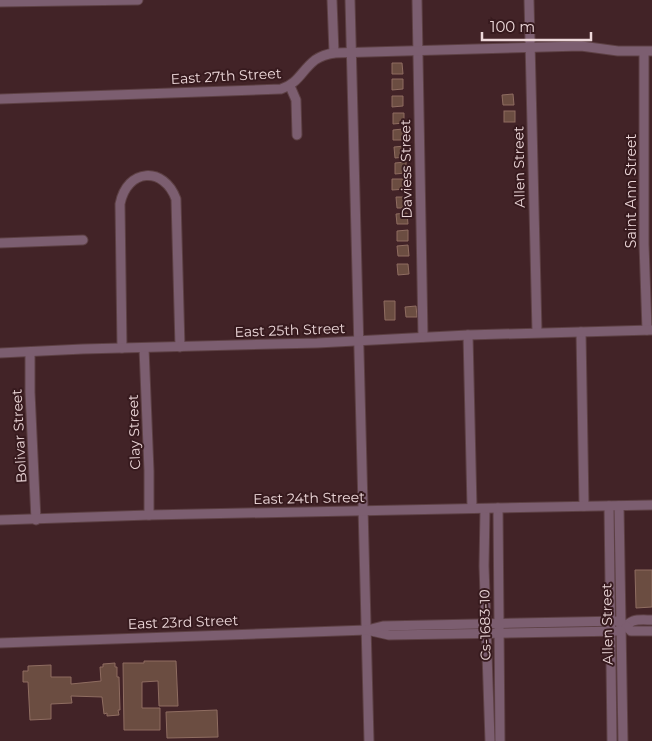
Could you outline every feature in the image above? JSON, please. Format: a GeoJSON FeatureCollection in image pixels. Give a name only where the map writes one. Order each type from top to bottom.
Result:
{"type":"FeatureCollection","features":[{"type":"Feature","properties":{"kind":"street"},"geometry":{"type":"LineString","coordinates":[[0,2],[138,0]]}},
{"type":"Feature","properties":{"kind":"street"},"geometry":{"type":"LineString","coordinates":[[332,0],[334,53]]}},
{"type":"Feature","properties":{"kind":"street"},"geometry":{"type":"LineString","coordinates":[[350,0],[369,741]]}},
{"type":"Feature","properties":{"kind":"street","name":"Daviess Street"},"geometry":{"type":"LineString","coordinates":[[417,0],[423,337]]}},
{"type":"Feature","properties":{"kind":"street","name":"Allen Street"},"geometry":{"type":"LineString","coordinates":[[530,0],[537,332]]}},
{"type":"Feature","properties":{"kind":"street","name":"East 27th Street"},"geometry":{"type":"LineString","coordinates":[[0,99],[282,89],[298,80],[316,60],[334,53],[581,46],[618,51],[648,51]]}},
{"type":"Feature","properties":{"kind":"street","name":"Saint Ann Street"},"geometry":{"type":"LineString","coordinates":[[648,51],[644,244],[650,330]]}},
{"type":"Feature","properties":{"kind":"street"},"geometry":{"type":"LineString","coordinates":[[290,86],[296,100],[297,135]]}},
{"type":"Feature","properties":{"kind":"street"},"geometry":{"type":"LineString","coordinates":[[122,348],[120,204],[124,189],[128,183],[141,176],[157,177],[165,182],[174,192],[176,199],[180,347]]}},
{"type":"Feature","properties":{"kind":"street"},"geometry":{"type":"LineString","coordinates":[[0,243],[83,240]]}},
{"type":"Feature","properties":{"kind":"street","name":"East 25th Street"},"geometry":{"type":"LineString","coordinates":[[0,353],[360,341],[537,332],[650,330]]}},
{"type":"Feature","properties":{"kind":"street"},"geometry":{"type":"LineString","coordinates":[[581,332],[584,506]]}},
{"type":"Feature","properties":{"kind":"street"},"geometry":{"type":"LineString","coordinates":[[468,335],[472,508]]}},
{"type":"Feature","properties":{"kind":"street","name":"Clay Street"},"geometry":{"type":"LineString","coordinates":[[144,348],[149,515]]}},
{"type":"Feature","properties":{"kind":"street","name":"Bolivar Street"},"geometry":{"type":"LineString","coordinates":[[30,352],[36,520]]}},
{"type":"Feature","properties":{"kind":"street","name":"East 24th Street"},"geometry":{"type":"LineString","coordinates":[[0,520],[364,510],[652,505]]}},
{"type":"Feature","properties":{"kind":"street","name":"Allen Street"},"geometry":{"type":"LineString","coordinates":[[609,506],[619,626],[612,741]]}},
{"type":"Feature","properties":{"kind":"street","name":"Allen Street"},"geometry":{"type":"LineString","coordinates":[[619,506],[619,626],[623,741]]}},
{"type":"Feature","properties":{"kind":"street"},"geometry":{"type":"LineString","coordinates":[[484,508],[490,741]]}},
{"type":"Feature","properties":{"kind":"street","name":"Cs-1683-10"},"geometry":{"type":"LineString","coordinates":[[498,508],[500,741]]}},
{"type":"Feature","properties":{"kind":"street"},"geometry":{"type":"LineString","coordinates":[[619,626],[631,622],[652,620]]}},
{"type":"Feature","properties":{"kind":"street","name":"East 23rd Street"},"geometry":{"type":"LineString","coordinates":[[0,642],[367,630],[383,626],[499,623],[619,626]]}},
{"type":"Feature","properties":{"kind":"street"},"geometry":{"type":"LineString","coordinates":[[619,626],[631,631],[652,631]]}},
{"type":"Feature","properties":{"kind":"street","name":"East 23rd Street"},"geometry":{"type":"LineString","coordinates":[[367,630],[390,635],[499,634],[619,626]]}},
{"type":"Feature","properties":{"kind":"building"},"geometry":{"type":"Polygon","coordinates":[[[392,63],[402,63],[403,74],[392,74],[392,63]]]}},
{"type":"Feature","properties":{"kind":"building"},"geometry":{"type":"Polygon","coordinates":[[[392,79],[403,79],[403,89],[392,90],[392,79]]]}},
{"type":"Feature","properties":{"kind":"building"},"geometry":{"type":"Polygon","coordinates":[[[513,94],[514,105],[503,105],[502,95],[513,94]]]}},
{"type":"Feature","properties":{"kind":"building"},"geometry":{"type":"Polygon","coordinates":[[[392,96],[403,96],[403,106],[392,107],[392,96]]]}},
{"type":"Feature","properties":{"kind":"building"},"geometry":{"type":"Polygon","coordinates":[[[504,111],[515,111],[515,122],[504,122],[504,111]]]}},
{"type":"Feature","properties":{"kind":"building"},"geometry":{"type":"Polygon","coordinates":[[[393,113],[404,113],[404,123],[393,124],[393,113]]]}},
{"type":"Feature","properties":{"kind":"building"},"geometry":{"type":"Polygon","coordinates":[[[403,129],[404,140],[393,140],[393,130],[403,129]]]}},
{"type":"Feature","properties":{"kind":"building"},"geometry":{"type":"Polygon","coordinates":[[[405,146],[405,157],[395,158],[394,147],[405,146]]]}},
{"type":"Feature","properties":{"kind":"building"},"geometry":{"type":"Polygon","coordinates":[[[406,162],[406,173],[395,174],[395,163],[406,162]]]}},
{"type":"Feature","properties":{"kind":"building"},"geometry":{"type":"Polygon","coordinates":[[[392,179],[406,179],[406,189],[392,190],[392,179]]]}},
{"type":"Feature","properties":{"kind":"building"},"geometry":{"type":"Polygon","coordinates":[[[396,197],[407,197],[407,208],[397,208],[396,197]]]}},
{"type":"Feature","properties":{"kind":"building"},"geometry":{"type":"Polygon","coordinates":[[[407,213],[408,224],[397,224],[396,214],[407,213]]]}},
{"type":"Feature","properties":{"kind":"building"},"geometry":{"type":"Polygon","coordinates":[[[408,230],[408,241],[397,241],[397,231],[408,230]]]}},
{"type":"Feature","properties":{"kind":"building"},"geometry":{"type":"Polygon","coordinates":[[[408,245],[409,256],[398,256],[397,246],[408,245]]]}},
{"type":"Feature","properties":{"kind":"building"},"geometry":{"type":"Polygon","coordinates":[[[397,264],[408,264],[409,274],[398,275],[397,264]]]}},
{"type":"Feature","properties":{"kind":"building"},"geometry":{"type":"Polygon","coordinates":[[[384,301],[395,301],[395,320],[385,320],[384,301]]]}},
{"type":"Feature","properties":{"kind":"building"},"geometry":{"type":"Polygon","coordinates":[[[416,306],[417,317],[406,317],[405,307],[416,306]]]}},
{"type":"Feature","properties":{"kind":"building"},"geometry":{"type":"Polygon","coordinates":[[[635,570],[652,570],[652,607],[636,608],[635,570]]]}},
{"type":"Feature","properties":{"kind":"building"},"geometry":{"type":"Polygon","coordinates":[[[144,661],[176,661],[178,706],[159,706],[158,681],[142,682],[142,708],[160,708],[160,730],[124,730],[123,663],[144,663],[144,661]]]}},
{"type":"Feature","properties":{"kind":"building"},"geometry":{"type":"Polygon","coordinates":[[[115,663],[117,677],[119,677],[119,715],[107,716],[107,713],[104,714],[102,697],[71,696],[72,703],[51,704],[51,719],[30,720],[28,682],[23,682],[23,671],[28,671],[28,666],[51,665],[51,677],[71,677],[71,684],[101,681],[100,667],[103,667],[103,664],[115,663]]]}},
{"type":"Feature","properties":{"kind":"building"},"geometry":{"type":"Polygon","coordinates":[[[217,710],[218,737],[167,738],[166,712],[217,710]]]}}]}
